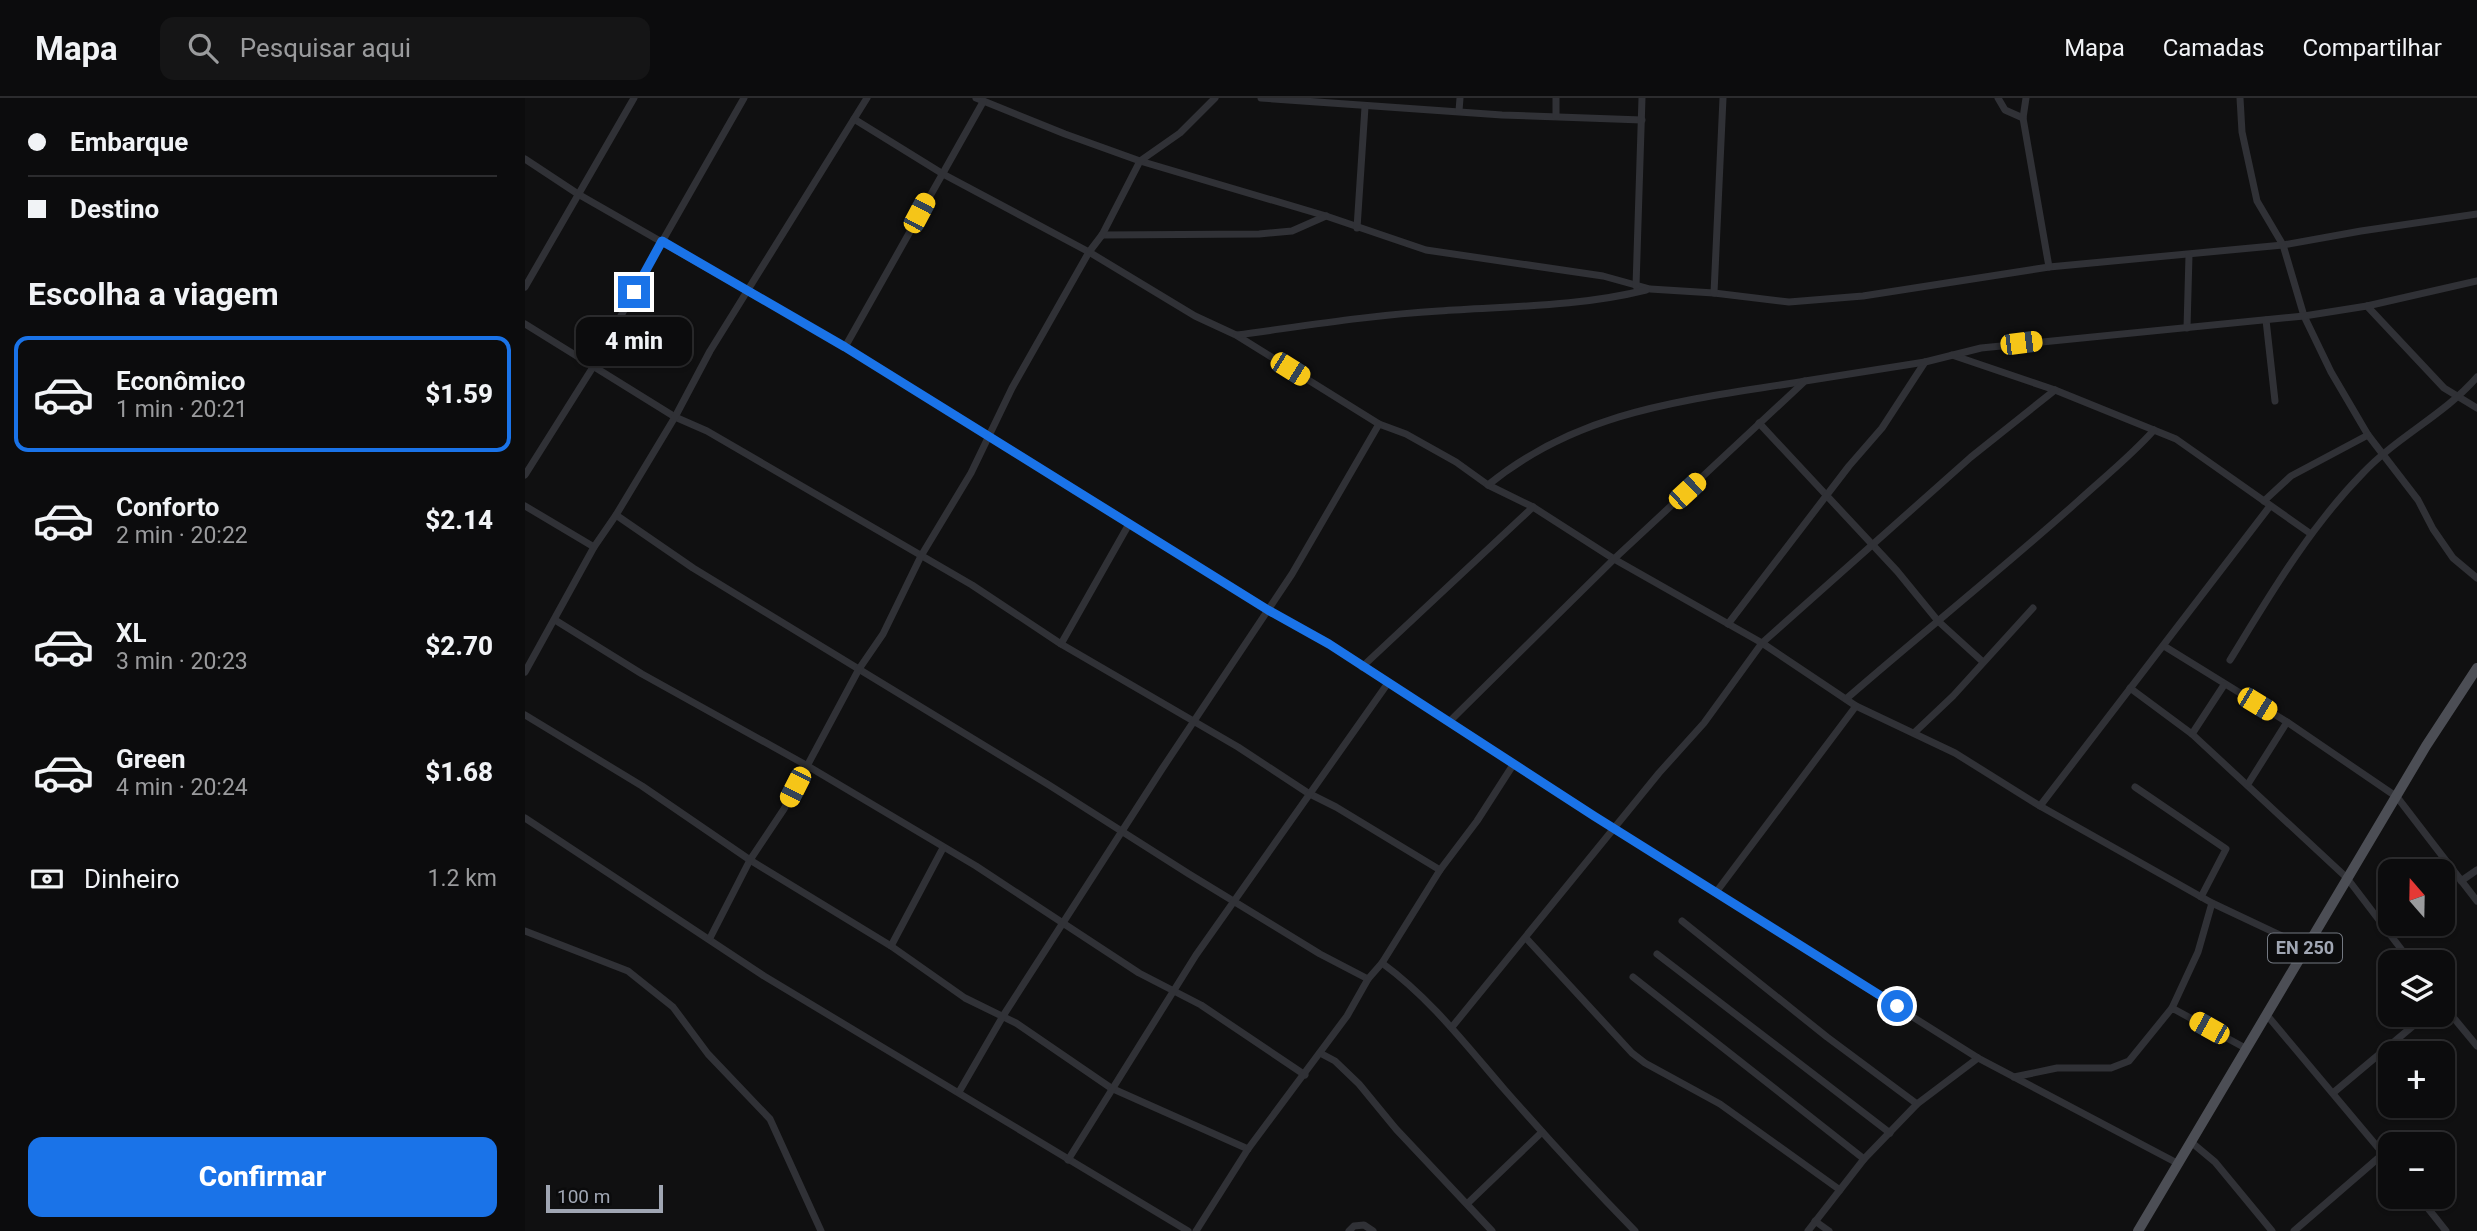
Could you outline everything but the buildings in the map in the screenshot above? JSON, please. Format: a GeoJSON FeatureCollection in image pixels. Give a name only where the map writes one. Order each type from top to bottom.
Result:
{"type":"FeatureCollection","features":[{"type":"Feature","properties":{"kind":"main road","name":"EN 250"},"geometry":{"type":"LineString","coordinates":[[2138,1231],[2305,947],[2475,676]]}},
{"type":"Feature","properties":{"kind":"street"},"geometry":{"type":"LineString","coordinates":[[525,287],[634,98]]}},
{"type":"Feature","properties":{"kind":"street"},"geometry":{"type":"LineString","coordinates":[[525,475],[593,368],[744,98]]}},
{"type":"Feature","properties":{"kind":"street"},"geometry":{"type":"LineString","coordinates":[[525,672],[594,547],[675,416],[710,351],[867,98]]}},
{"type":"Feature","properties":{"kind":"street"},"geometry":{"type":"LineString","coordinates":[[710,938],[750,860],[784,809],[859,669],[883,634],[922,556],[971,473],[988,435],[1089,252],[1102,235],[1140,161],[1180,133],[1215,98]]}},
{"type":"Feature","properties":{"kind":"street"},"geometry":{"type":"LineString","coordinates":[[1261,98],[1365,107],[1379,102],[1458,111],[1641,120]]}},
{"type":"Feature","properties":{"kind":"street"},"geometry":{"type":"LineString","coordinates":[[1458,111],[1460,98]]}},
{"type":"Feature","properties":{"kind":"street"},"geometry":{"type":"LineString","coordinates":[[1556,98],[1556,116]]}},
{"type":"Feature","properties":{"kind":"street"},"geometry":{"type":"LineString","coordinates":[[1636,286],[1642,98]]}},
{"type":"Feature","properties":{"kind":"street"},"geometry":{"type":"LineString","coordinates":[[1714,293],[1723,98]]}},
{"type":"Feature","properties":{"kind":"street"},"geometry":{"type":"LineString","coordinates":[[1998,98],[2005,110],[2023,118]]}},
{"type":"Feature","properties":{"kind":"street"},"geometry":{"type":"LineString","coordinates":[[2026,98],[2023,118],[2049,267]]}},
{"type":"Feature","properties":{"kind":"street"},"geometry":{"type":"LineString","coordinates":[[2240,98],[2242,132],[2257,201],[2283,245],[2304,316],[2331,372],[2368,435],[2418,500],[2433,529],[2453,558],[2477,578]]}},
{"type":"Feature","properties":{"kind":"street"},"geometry":{"type":"LineString","coordinates":[[845,347],[943,174],[980,100],[1140,161],[1452,256],[1602,276],[1650,289],[1795,302],[1863,296],[2049,267],[2283,245],[2477,214]]}},
{"type":"Feature","properties":{"kind":"street"},"geometry":{"type":"LineString","coordinates":[[1357,228],[1365,107]]}},
{"type":"Feature","properties":{"kind":"street"},"geometry":{"type":"LineString","coordinates":[[854,120],[943,174],[1089,252],[1195,316],[1236,335],[1378,424],[1406,434],[1456,461],[1488,485],[1533,507],[1614,559],[1762,643],[1856,706],[1915,732],[2212,903],[2305,947]]}},
{"type":"Feature","properties":{"kind":"street"},"geometry":{"type":"LineString","coordinates":[[525,159],[578,194],[845,347],[1268,610],[1329,644],[1614,829],[1717,891],[1978,1058],[2178,1164]]}},
{"type":"Feature","properties":{"kind":"street"},"geometry":{"type":"LineString","coordinates":[[1102,235],[1259,234],[1291,231],[1326,216]]}},
{"type":"Feature","properties":{"kind":"street"},"geometry":{"type":"LineString","coordinates":[[2187,328],[2189,255]]}},
{"type":"Feature","properties":{"kind":"street"},"geometry":{"type":"LineString","coordinates":[[1488,485],[1513,464],[1541,449],[1630,412],[1727,391],[1925,362],[1981,348],[2304,316],[2367,306],[2477,281]]}},
{"type":"Feature","properties":{"kind":"street"},"geometry":{"type":"LineString","coordinates":[[1236,335],[1437,311],[1577,303],[1612,299],[1650,289]]}},
{"type":"Feature","properties":{"kind":"street"},"geometry":{"type":"LineString","coordinates":[[2367,306],[2444,388],[2458,399],[2477,408]]}},
{"type":"Feature","properties":{"kind":"street"},"geometry":{"type":"LineString","coordinates":[[2266,320],[2275,401]]}},
{"type":"Feature","properties":{"kind":"street"},"geometry":{"type":"LineString","coordinates":[[525,324],[675,416],[707,431],[972,585],[1061,644],[1440,870]]}},
{"type":"Feature","properties":{"kind":"street"},"geometry":{"type":"LineString","coordinates":[[1952,355],[2055,390],[2176,439],[2311,534]]}},
{"type":"Feature","properties":{"kind":"street"},"geometry":{"type":"LineString","coordinates":[[1728,624],[1849,466],[1882,428],[1925,362]]}},
{"type":"Feature","properties":{"kind":"street"},"geometry":{"type":"LineString","coordinates":[[2230,660],[2311,534],[2381,454],[2458,399],[2477,377]]}},
{"type":"Feature","properties":{"kind":"street"},"geometry":{"type":"LineString","coordinates":[[1450,721],[1614,559],[1805,381]]}},
{"type":"Feature","properties":{"kind":"street"},"geometry":{"type":"LineString","coordinates":[[1452,1027],[1659,773],[1704,723],[1762,643],[1971,457],[2055,390]]}},
{"type":"Feature","properties":{"kind":"street"},"geometry":{"type":"LineString","coordinates":[[959,1092],[1003,1016],[1323,524],[1378,424]]}},
{"type":"Feature","properties":{"kind":"street"},"geometry":{"type":"LineString","coordinates":[[1759,424],[1828,495],[1938,621],[1983,662]]}},
{"type":"Feature","properties":{"kind":"street"},"geometry":{"type":"LineString","coordinates":[[1846,699],[2028,548],[2078,500],[2129,459],[2154,429]]}},
{"type":"Feature","properties":{"kind":"street"},"geometry":{"type":"LineString","coordinates":[[2040,806],[2164,646],[2267,504],[2291,476],[2368,435]]}},
{"type":"Feature","properties":{"kind":"street"},"geometry":{"type":"LineString","coordinates":[[525,506],[594,547]]}},
{"type":"Feature","properties":{"kind":"street"},"geometry":{"type":"LineString","coordinates":[[1362,667],[1533,507]]}},
{"type":"Feature","properties":{"kind":"street"},"geometry":{"type":"LineString","coordinates":[[616,515],[693,568],[1319,954],[1368,979]]}},
{"type":"Feature","properties":{"kind":"street"},"geometry":{"type":"LineString","coordinates":[[1061,644],[1129,524]]}},
{"type":"Feature","properties":{"kind":"street"},"geometry":{"type":"LineString","coordinates":[[1915,732],[1953,696],[2033,608]]}},
{"type":"Feature","properties":{"kind":"street"},"geometry":{"type":"LineString","coordinates":[[555,620],[642,674],[806,765],[943,848],[1173,993],[1201,1005],[1305,1075]]}},
{"type":"Feature","properties":{"kind":"street"},"geometry":{"type":"LineString","coordinates":[[2164,646],[2287,722],[2397,797],[2477,901]]}},
{"type":"Feature","properties":{"kind":"street"},"geometry":{"type":"LineString","coordinates":[[525,652],[533,657]]}},
{"type":"Feature","properties":{"kind":"street"},"geometry":{"type":"LineString","coordinates":[[1068,1160],[1111,1088],[1233,901],[1388,683]]}},
{"type":"Feature","properties":{"kind":"street"},"geometry":{"type":"LineString","coordinates":[[2193,734],[2224,685]]}},
{"type":"Feature","properties":{"kind":"street"},"geometry":{"type":"LineString","coordinates":[[2130,688],[2193,734],[2347,878],[2402,950]]}},
{"type":"Feature","properties":{"kind":"street"},"geometry":{"type":"LineString","coordinates":[[1717,891],[1856,706]]}},
{"type":"Feature","properties":{"kind":"street"},"geometry":{"type":"LineString","coordinates":[[525,715],[642,786],[750,860],[891,946],[965,998],[1003,1016],[1111,1088],[1248,1149]]}},
{"type":"Feature","properties":{"kind":"street"},"geometry":{"type":"LineString","coordinates":[[2248,784],[2287,722]]}},
{"type":"Feature","properties":{"kind":"street"},"geometry":{"type":"LineString","coordinates":[[1196,1231],[1248,1149],[1347,1016],[1368,979],[1382,963],[1440,870],[1514,765]]}},
{"type":"Feature","properties":{"kind":"street"},"geometry":{"type":"LineString","coordinates":[[2135,788],[2226,849],[2201,897]]}},
{"type":"Feature","properties":{"kind":"street"},"geometry":{"type":"LineString","coordinates":[[525,818],[786,989],[1188,1231]]}},
{"type":"Feature","properties":{"kind":"street"},"geometry":{"type":"LineString","coordinates":[[891,946],[943,848]]}},
{"type":"Feature","properties":{"kind":"street"},"geometry":{"type":"LineString","coordinates":[[2461,881],[2477,870]]}},
{"type":"Feature","properties":{"kind":"street"},"geometry":{"type":"LineString","coordinates":[[2014,1077],[2057,1068],[2111,1068],[2129,1061],[2172,1008],[2198,952],[2212,903]]}},
{"type":"Feature","properties":{"kind":"street"},"geometry":{"type":"LineString","coordinates":[[1682,921],[1917,1104]]}},
{"type":"Feature","properties":{"kind":"street"},"geometry":{"type":"LineString","coordinates":[[525,931],[628,971],[673,1007],[708,1054],[770,1119],[821,1231]]}},
{"type":"Feature","properties":{"kind":"street"},"geometry":{"type":"LineString","coordinates":[[1526,938],[1618,1041],[1638,1058],[1731,1111],[1840,1190]]}},
{"type":"Feature","properties":{"kind":"street"},"geometry":{"type":"LineString","coordinates":[[1657,954],[1890,1133]]}},
{"type":"Feature","properties":{"kind":"street"},"geometry":{"type":"LineString","coordinates":[[1382,963],[1452,1027],[1542,1132],[1635,1231]]}},
{"type":"Feature","properties":{"kind":"street"},"geometry":{"type":"LineString","coordinates":[[1633,977],[1864,1159]]}},
{"type":"Feature","properties":{"kind":"street"},"geometry":{"type":"LineString","coordinates":[[2172,1008],[2247,1049]]}},
{"type":"Feature","properties":{"kind":"street"},"geometry":{"type":"LineString","coordinates":[[2266,1014],[2378,1148]]}},
{"type":"Feature","properties":{"kind":"street"},"geometry":{"type":"LineString","coordinates":[[2455,1019],[2477,1046]]}},
{"type":"Feature","properties":{"kind":"street"},"geometry":{"type":"LineString","coordinates":[[2333,1093],[2412,1027]]}},
{"type":"Feature","properties":{"kind":"street"},"geometry":{"type":"LineString","coordinates":[[1320,1053],[1335,1061],[1359,1084],[1396,1129],[1492,1231]]}},
{"type":"Feature","properties":{"kind":"street"},"geometry":{"type":"LineString","coordinates":[[1808,1231],[1864,1159],[1917,1104],[1978,1058]]}},
{"type":"Feature","properties":{"kind":"street"},"geometry":{"type":"LineString","coordinates":[[1468,1203],[1542,1132]]}},
{"type":"Feature","properties":{"kind":"street"},"geometry":{"type":"LineString","coordinates":[[2191,1142],[2215,1162],[2243,1200],[2272,1231]]}},
{"type":"Feature","properties":{"kind":"street"},"geometry":{"type":"LineString","coordinates":[[2294,1231],[2378,1158]]}},
{"type":"Feature","properties":{"kind":"street"},"geometry":{"type":"LineString","coordinates":[[2429,1209],[2446,1231]]}},
{"type":"Feature","properties":{"kind":"street"},"geometry":{"type":"LineString","coordinates":[[1815,1222],[1829,1231]]}},
{"type":"Feature","properties":{"kind":"street"},"geometry":{"type":"LineString","coordinates":[[1349,1231],[1354,1226],[1364,1225],[1373,1231]]}},
{"type":"Feature","properties":{"kind":"route"},"geometry":{"type":"LineString","coordinates":[[634,292],[662,241],[712,269],[747,292],[845,347],[1268,610],[1329,644],[1594,816],[1897,1006]]}}]}
